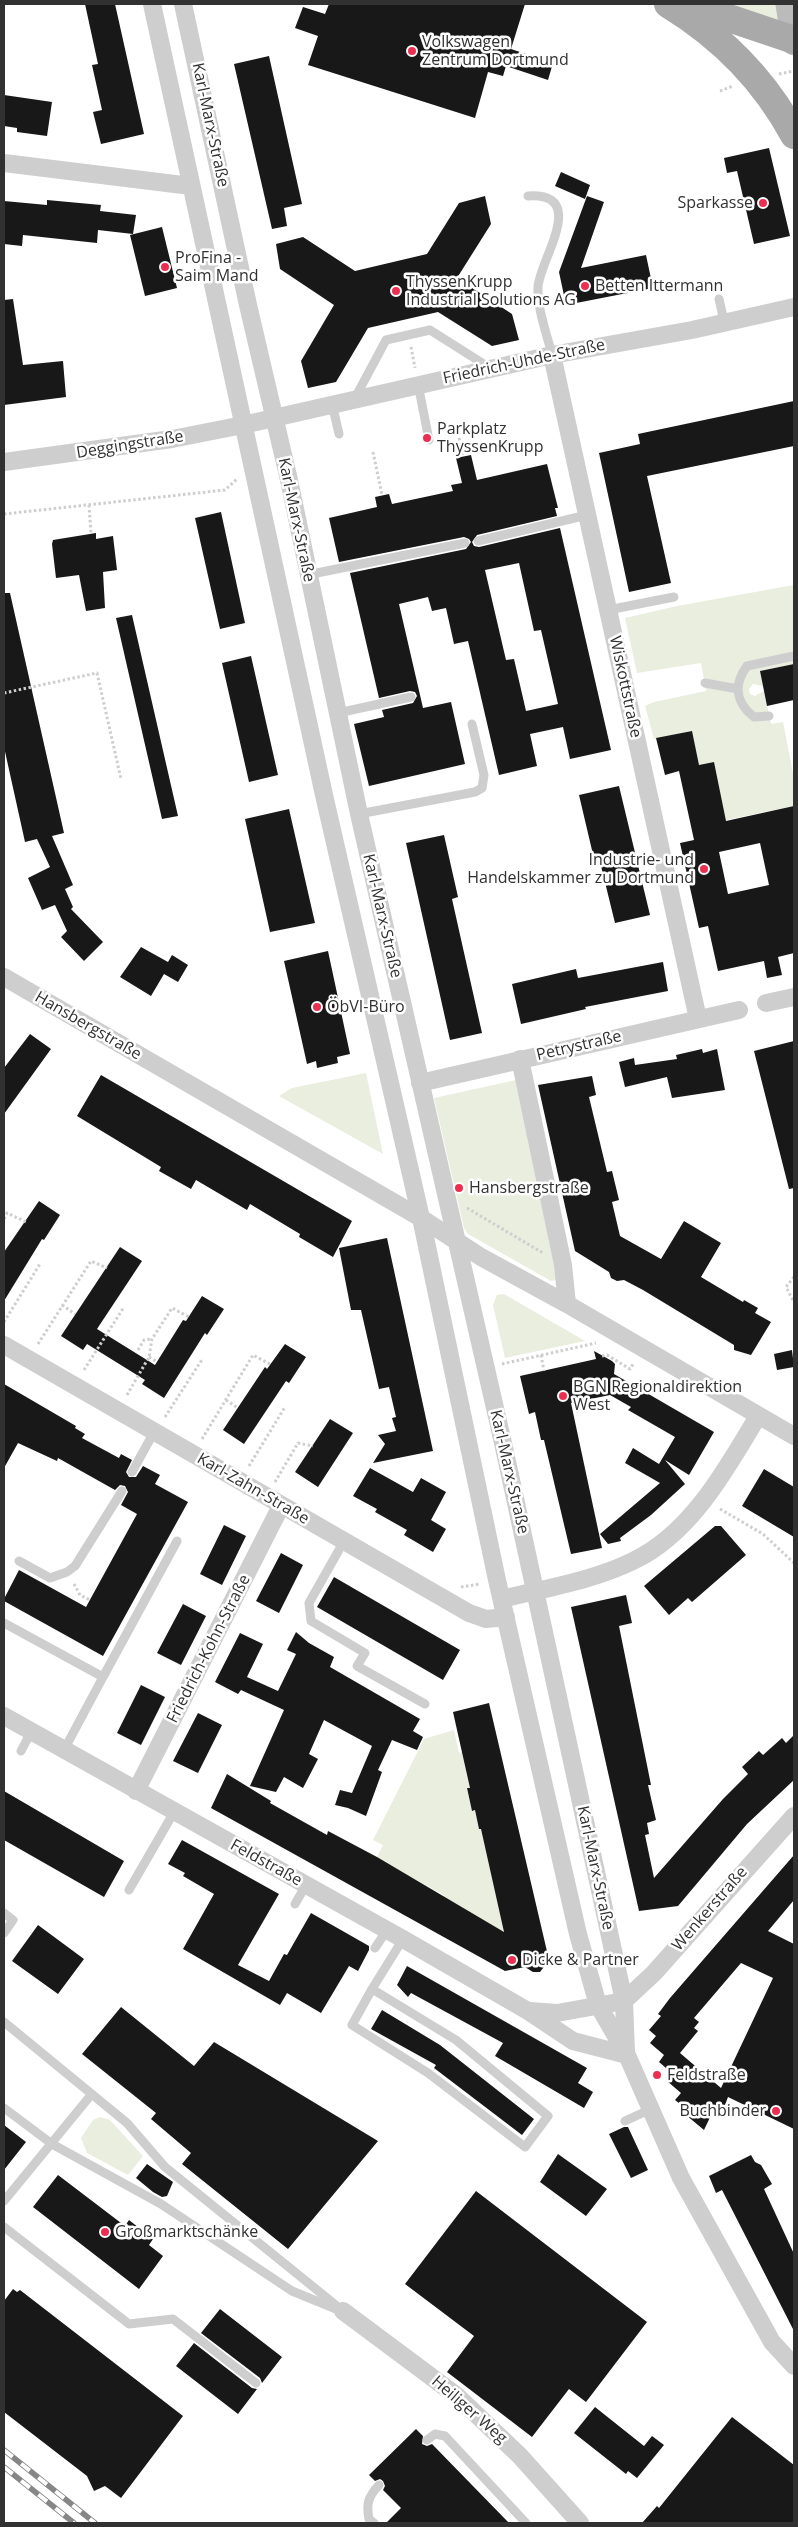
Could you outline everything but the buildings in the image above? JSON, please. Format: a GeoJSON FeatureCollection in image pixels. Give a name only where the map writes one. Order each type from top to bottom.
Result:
{"type":"FeatureCollection","features":[{"type":"Feature","properties":{"kind":"main road"},"geometry":{"type":"LineString","coordinates":[[668,4],[719,39],[744,64],[766,90],[794,135]]}},
{"type":"Feature","properties":{"kind":"main road"},"geometry":{"type":"LineString","coordinates":[[687,4],[794,41],[788,4]]}},
{"type":"Feature","properties":{"kind":"street","name":"Karl-Marx-Straße"},"geometry":{"type":"LineString","coordinates":[[152,4],[191,186],[249,424],[252,464],[377,1032],[421,1218],[502,1599],[578,1934],[598,2005],[627,2055]]}},
{"type":"Feature","properties":{"kind":"street","name":"Karl-Marx-Straße"},"geometry":{"type":"LineString","coordinates":[[183,4],[307,575],[455,1240],[486,1367],[624,2001],[627,2055]]}},
{"type":"Feature","properties":{"kind":"street"},"geometry":{"type":"LineString","coordinates":[[4,163],[191,186]]}},
{"type":"Feature","properties":{"kind":"street","name":"Friedrich-Uhde-Straße"},"geometry":{"type":"LineString","coordinates":[[249,424],[490,368],[692,330],[724,321],[794,307]]}},
{"type":"Feature","properties":{"kind":"street","name":"Wiskottstraße"},"geometry":{"type":"LineString","coordinates":[[552,355],[698,1019]]}},
{"type":"Feature","properties":{"kind":"street","name":"Deggingstraße"},"geometry":{"type":"LineString","coordinates":[[4,462],[163,440],[249,424]]}},
{"type":"Feature","properties":{"kind":"street","name":"Hansbergstraße"},"geometry":{"type":"LineString","coordinates":[[4,977],[421,1218],[481,1257],[794,1436]]}},
{"type":"Feature","properties":{"kind":"street"},"geometry":{"type":"LineString","coordinates":[[766,1003],[794,997]]}},
{"type":"Feature","properties":{"kind":"street","name":"Petrystraße"},"geometry":{"type":"LineString","coordinates":[[420,1083],[739,1010]]}},
{"type":"Feature","properties":{"kind":"street"},"geometry":{"type":"LineString","coordinates":[[520,1059],[564,1266],[566,1304]]}},
{"type":"Feature","properties":{"kind":"street","name":"Karl-Zahn-Straße"},"geometry":{"type":"LineString","coordinates":[[4,1345],[469,1613],[486,1619],[506,1617]]}},
{"type":"Feature","properties":{"kind":"street"},"geometry":{"type":"LineString","coordinates":[[502,1599],[578,1581],[635,1560],[657,1546],[693,1515],[729,1465],[758,1416]]}},
{"type":"Feature","properties":{"kind":"street","name":"Friedrich-Kohn-Straße"},"geometry":{"type":"LineString","coordinates":[[136,1791],[282,1506]]}},
{"type":"Feature","properties":{"kind":"street","name":"Feldstraße"},"geometry":{"type":"LineString","coordinates":[[4,1716],[395,1934],[528,2011],[573,2040],[627,2055]]}},
{"type":"Feature","properties":{"kind":"street","name":"Wenkerstraße"},"geometry":{"type":"LineString","coordinates":[[624,2001],[654,1973],[794,1816]]}},
{"type":"Feature","properties":{"kind":"street","name":"Feldstraße"},"geometry":{"type":"LineString","coordinates":[[528,2011],[557,2013],[624,2001]]}},
{"type":"Feature","properties":{"kind":"street"},"geometry":{"type":"LineString","coordinates":[[627,2055],[700,2215],[772,2342],[794,2366]]}},
{"type":"Feature","properties":{"kind":"street","name":"Heiliger Weg"},"geometry":{"type":"LineString","coordinates":[[344,2311],[457,2396],[520,2456],[580,2523]]}},
{"type":"Feature","properties":{"kind":"lane"},"geometry":{"type":"LineString","coordinates":[[528,196],[543,197],[550,201],[555,207],[559,220],[538,286],[552,355]]}},
{"type":"Feature","properties":{"kind":"lane"},"geometry":{"type":"LineString","coordinates":[[719,299],[724,321]]}},
{"type":"Feature","properties":{"kind":"lane"},"geometry":{"type":"LineString","coordinates":[[356,398],[386,340],[430,330],[490,368]]}},
{"type":"Feature","properties":{"kind":"lane"},"geometry":{"type":"LineString","coordinates":[[418,384],[429,440]]}},
{"type":"Feature","properties":{"kind":"lane"},"geometry":{"type":"LineString","coordinates":[[332,404],[338,434]]}},
{"type":"Feature","properties":{"kind":"lane"},"geometry":{"type":"LineString","coordinates":[[478,541],[587,515]]}},
{"type":"Feature","properties":{"kind":"lane"},"geometry":{"type":"LineString","coordinates":[[307,575],[465,543]]}},
{"type":"Feature","properties":{"kind":"lane"},"geometry":{"type":"LineString","coordinates":[[608,610],[674,597]]}},
{"type":"Feature","properties":{"kind":"lane"},"geometry":{"type":"LineString","coordinates":[[769,716],[754,717],[745,710],[739,700],[740,674],[747,666],[794,656]]}},
{"type":"Feature","properties":{"kind":"lane"},"geometry":{"type":"LineString","coordinates":[[705,683],[738,688]]}},
{"type":"Feature","properties":{"kind":"lane"},"geometry":{"type":"LineString","coordinates":[[338,713],[411,697]]}},
{"type":"Feature","properties":{"kind":"lane"},"geometry":{"type":"LineString","coordinates":[[360,814],[475,792],[482,788],[484,775],[472,724]]}},
{"type":"Feature","properties":{"kind":"lane"},"geometry":{"type":"LineString","coordinates":[[132,1472],[154,1432]]}},
{"type":"Feature","properties":{"kind":"lane"},"geometry":{"type":"LineString","coordinates":[[19,1561],[50,1578],[67,1572],[75,1566],[122,1491]]}},
{"type":"Feature","properties":{"kind":"lane"},"geometry":{"type":"LineString","coordinates":[[64,1750],[177,1541]]}},
{"type":"Feature","properties":{"kind":"lane"},"geometry":{"type":"LineString","coordinates":[[344,1541],[309,1603],[311,1621],[365,1653],[357,1666],[425,1704]]}},
{"type":"Feature","properties":{"kind":"lane"},"geometry":{"type":"LineString","coordinates":[[4,1623],[21,1637],[66,1662],[103,1676]]}},
{"type":"Feature","properties":{"kind":"lane"},"geometry":{"type":"LineString","coordinates":[[20,1751],[31,1732]]}},
{"type":"Feature","properties":{"kind":"lane"},"geometry":{"type":"LineString","coordinates":[[130,1890],[174,1812]]}},
{"type":"Feature","properties":{"kind":"lane"},"geometry":{"type":"LineString","coordinates":[[143,1846],[152,1851]]}},
{"type":"Feature","properties":{"kind":"lane"},"geometry":{"type":"LineString","coordinates":[[296,1904],[306,1885]]}},
{"type":"Feature","properties":{"kind":"lane"},"geometry":{"type":"LineString","coordinates":[[4,1913],[13,1920],[4,1933]]}},
{"type":"Feature","properties":{"kind":"lane"},"geometry":{"type":"LineString","coordinates":[[375,1948],[395,1934]]}},
{"type":"Feature","properties":{"kind":"lane"},"geometry":{"type":"LineString","coordinates":[[372,1989],[456,2040],[548,2116],[525,2147],[428,2073],[352,2025],[372,1989],[395,1934]]}},
{"type":"Feature","properties":{"kind":"lane"},"geometry":{"type":"LineString","coordinates":[[4,2022],[127,2123],[165,2167],[344,2311]]}},
{"type":"Feature","properties":{"kind":"lane"},"geometry":{"type":"LineString","coordinates":[[4,2201],[91,2095]]}},
{"type":"Feature","properties":{"kind":"lane"},"geometry":{"type":"LineString","coordinates":[[4,2108],[52,2144],[161,2204],[292,2291],[344,2311]]}},
{"type":"Feature","properties":{"kind":"lane"},"geometry":{"type":"LineString","coordinates":[[625,2121],[650,2108]]}},
{"type":"Feature","properties":{"kind":"lane"},"geometry":{"type":"LineString","coordinates":[[4,2227],[129,2324],[173,2319],[256,2383]]}},
{"type":"Feature","properties":{"kind":"lane"},"geometry":{"type":"LineString","coordinates":[[427,2440],[435,2434],[444,2436],[526,2523]]}},
{"type":"Feature","properties":{"kind":"lane"},"geometry":{"type":"LineString","coordinates":[[374,2523],[369,2519],[367,2507],[369,2496],[379,2485]]}},
{"type":"Feature","properties":{"kind":"path"},"geometry":{"type":"LineString","coordinates":[[781,73],[794,71]]}},
{"type":"Feature","properties":{"kind":"path"},"geometry":{"type":"LineString","coordinates":[[720,91],[731,86]]}},
{"type":"Feature","properties":{"kind":"path"},"geometry":{"type":"LineString","coordinates":[[408,335],[418,384]]}},
{"type":"Feature","properties":{"kind":"path"},"geometry":{"type":"LineString","coordinates":[[458,433],[463,456]]}},
{"type":"Feature","properties":{"kind":"path"},"geometry":{"type":"LineString","coordinates":[[373,452],[382,495]]}},
{"type":"Feature","properties":{"kind":"path"},"geometry":{"type":"LineString","coordinates":[[4,514],[225,490],[252,464]]}},
{"type":"Feature","properties":{"kind":"path"},"geometry":{"type":"LineString","coordinates":[[89,505],[91,534]]}},
{"type":"Feature","properties":{"kind":"path"},"geometry":{"type":"LineString","coordinates":[[4,693],[97,673],[121,779]]}},
{"type":"Feature","properties":{"kind":"path"},"geometry":{"type":"LineString","coordinates":[[467,1208],[548,1257]]}},
{"type":"Feature","properties":{"kind":"path"},"geometry":{"type":"LineString","coordinates":[[4,1219],[7,1213],[26,1222]]}},
{"type":"Feature","properties":{"kind":"path"},"geometry":{"type":"LineString","coordinates":[[38,1344],[90,1261],[107,1268]]}},
{"type":"Feature","properties":{"kind":"path"},"geometry":{"type":"LineString","coordinates":[[4,1322],[40,1264]]}},
{"type":"Feature","properties":{"kind":"path"},"geometry":{"type":"LineString","coordinates":[[794,1277],[786,1287],[794,1302]]}},
{"type":"Feature","properties":{"kind":"path"},"geometry":{"type":"LineString","coordinates":[[62,1305],[75,1314]]}},
{"type":"Feature","properties":{"kind":"path"},"geometry":{"type":"LineString","coordinates":[[84,1371],[124,1307]]}},
{"type":"Feature","properties":{"kind":"path"},"geometry":{"type":"LineString","coordinates":[[126,1396],[149,1357],[152,1339],[172,1308],[189,1316]]}},
{"type":"Feature","properties":{"kind":"path"},"geometry":{"type":"LineString","coordinates":[[138,1350],[144,1340],[152,1339]]}},
{"type":"Feature","properties":{"kind":"path"},"geometry":{"type":"LineString","coordinates":[[486,1367],[596,1343]]}},
{"type":"Feature","properties":{"kind":"path"},"geometry":{"type":"LineString","coordinates":[[204,1434],[253,1355],[270,1364]]}},
{"type":"Feature","properties":{"kind":"path"},"geometry":{"type":"LineString","coordinates":[[541,1355],[544,1371]]}},
{"type":"Feature","properties":{"kind":"path"},"geometry":{"type":"LineString","coordinates":[[602,1356],[607,1355],[630,1369],[633,1364]]}},
{"type":"Feature","properties":{"kind":"path"},"geometry":{"type":"LineString","coordinates":[[149,1357],[157,1362]]}},
{"type":"Feature","properties":{"kind":"path"},"geometry":{"type":"LineString","coordinates":[[165,1418],[203,1358]]}},
{"type":"Feature","properties":{"kind":"path"},"geometry":{"type":"LineString","coordinates":[[226,1400],[238,1408]]}},
{"type":"Feature","properties":{"kind":"path"},"geometry":{"type":"LineString","coordinates":[[251,1461],[285,1407]]}},
{"type":"Feature","properties":{"kind":"path"},"geometry":{"type":"LineString","coordinates":[[278,1477],[298,1443],[313,1446]]}},
{"type":"Feature","properties":{"kind":"path"},"geometry":{"type":"LineString","coordinates":[[704,1500],[763,1534],[794,1563]]}},
{"type":"Feature","properties":{"kind":"path"},"geometry":{"type":"LineString","coordinates":[[80,1595],[90,1600]]}},
{"type":"Feature","properties":{"kind":"shaded area"},"geometry":{"type":"Polygon","coordinates":[[[715,4],[776,4],[780,26],[715,4]]]}},
{"type":"Feature","properties":{"kind":"shaded area"},"geometry":{"type":"Polygon","coordinates":[[[794,585],[794,664],[760,671],[763,686],[753,684],[749,689],[750,694],[755,696],[764,691],[771,724],[783,722],[794,778],[794,806],[712,823],[721,798],[714,762],[699,765],[691,731],[654,739],[645,706],[654,702],[706,691],[701,663],[637,673],[625,618],[677,606],[794,585]]]}},
{"type":"Feature","properties":{"kind":"shaded area"},"geometry":{"type":"Polygon","coordinates":[[[366,1073],[383,1154],[279,1096],[292,1088],[366,1073]]]}},
{"type":"Feature","properties":{"kind":"shaded area"},"geometry":{"type":"Polygon","coordinates":[[[516,1080],[557,1280],[551,1281],[468,1234],[464,1228],[434,1098],[516,1080]]]}},
{"type":"Feature","properties":{"kind":"shaded area"},"geometry":{"type":"Polygon","coordinates":[[[504,1294],[585,1341],[505,1358],[493,1305],[497,1295],[504,1294]]]}},
{"type":"Feature","properties":{"kind":"shaded area"},"geometry":{"type":"Polygon","coordinates":[[[454,1730],[459,1753],[462,1752],[470,1788],[467,1789],[472,1811],[475,1810],[479,1829],[481,1829],[504,1930],[496,1932],[443,1897],[444,1895],[394,1868],[375,1861],[383,1845],[373,1840],[424,1739],[454,1730]]]}},
{"type":"Feature","properties":{"kind":"shaded area"},"geometry":{"type":"Polygon","coordinates":[[[100,2117],[110,2120],[143,2156],[128,2175],[87,2153],[81,2138],[93,2120],[100,2117]]]}},
{"type":"Feature","properties":{"kind":"railway"},"geometry":{"type":"LineString","coordinates":[[4,2450],[95,2523]]}},
{"type":"Feature","properties":{"kind":"railway"},"geometry":{"type":"LineString","coordinates":[[4,2467],[74,2523]]}},
{"type":"Feature","properties":{"kind":"place","name":"Volkswagen Zentrum Dortmund"},"geometry":{"type":"Point","coordinates":[412,51]}},
{"type":"Feature","properties":{"kind":"place","name":"Sparkasse"},"geometry":{"type":"Point","coordinates":[763,203]}},
{"type":"Feature","properties":{"kind":"place","name":"ProFina - Saim Mand"},"geometry":{"type":"Point","coordinates":[165,267]}},
{"type":"Feature","properties":{"kind":"place","name":"Betten Ittermann"},"geometry":{"type":"Point","coordinates":[585,286]}},
{"type":"Feature","properties":{"kind":"place","name":"ThyssenKrupp Industrial Solutions AG"},"geometry":{"type":"Point","coordinates":[396,291]}},
{"type":"Feature","properties":{"kind":"place","name":"Parkplatz ThyssenKrupp"},"geometry":{"type":"Point","coordinates":[427,438]}},
{"type":"Feature","properties":{"kind":"place","name":"Industrie- und Handelskammer zu Dortmund"},"geometry":{"type":"Point","coordinates":[704,869]}},
{"type":"Feature","properties":{"kind":"place","name":"ÖbVI-Büro"},"geometry":{"type":"Point","coordinates":[317,1007]}},
{"type":"Feature","properties":{"kind":"place","name":"Hansbergstraße"},"geometry":{"type":"Point","coordinates":[459,1188]}},
{"type":"Feature","properties":{"kind":"place","name":"BGN Regionaldirektion West"},"geometry":{"type":"Point","coordinates":[563,1396]}},
{"type":"Feature","properties":{"kind":"place","name":"Dicke & Partner"},"geometry":{"type":"Point","coordinates":[512,1960]}},
{"type":"Feature","properties":{"kind":"place","name":"Feldstraße"},"geometry":{"type":"Point","coordinates":[657,2075]}},
{"type":"Feature","properties":{"kind":"place","name":"Buchbinder"},"geometry":{"type":"Point","coordinates":[776,2111]}},
{"type":"Feature","properties":{"kind":"place","name":"Großmarktschänke"},"geometry":{"type":"Point","coordinates":[105,2232]}}]}
